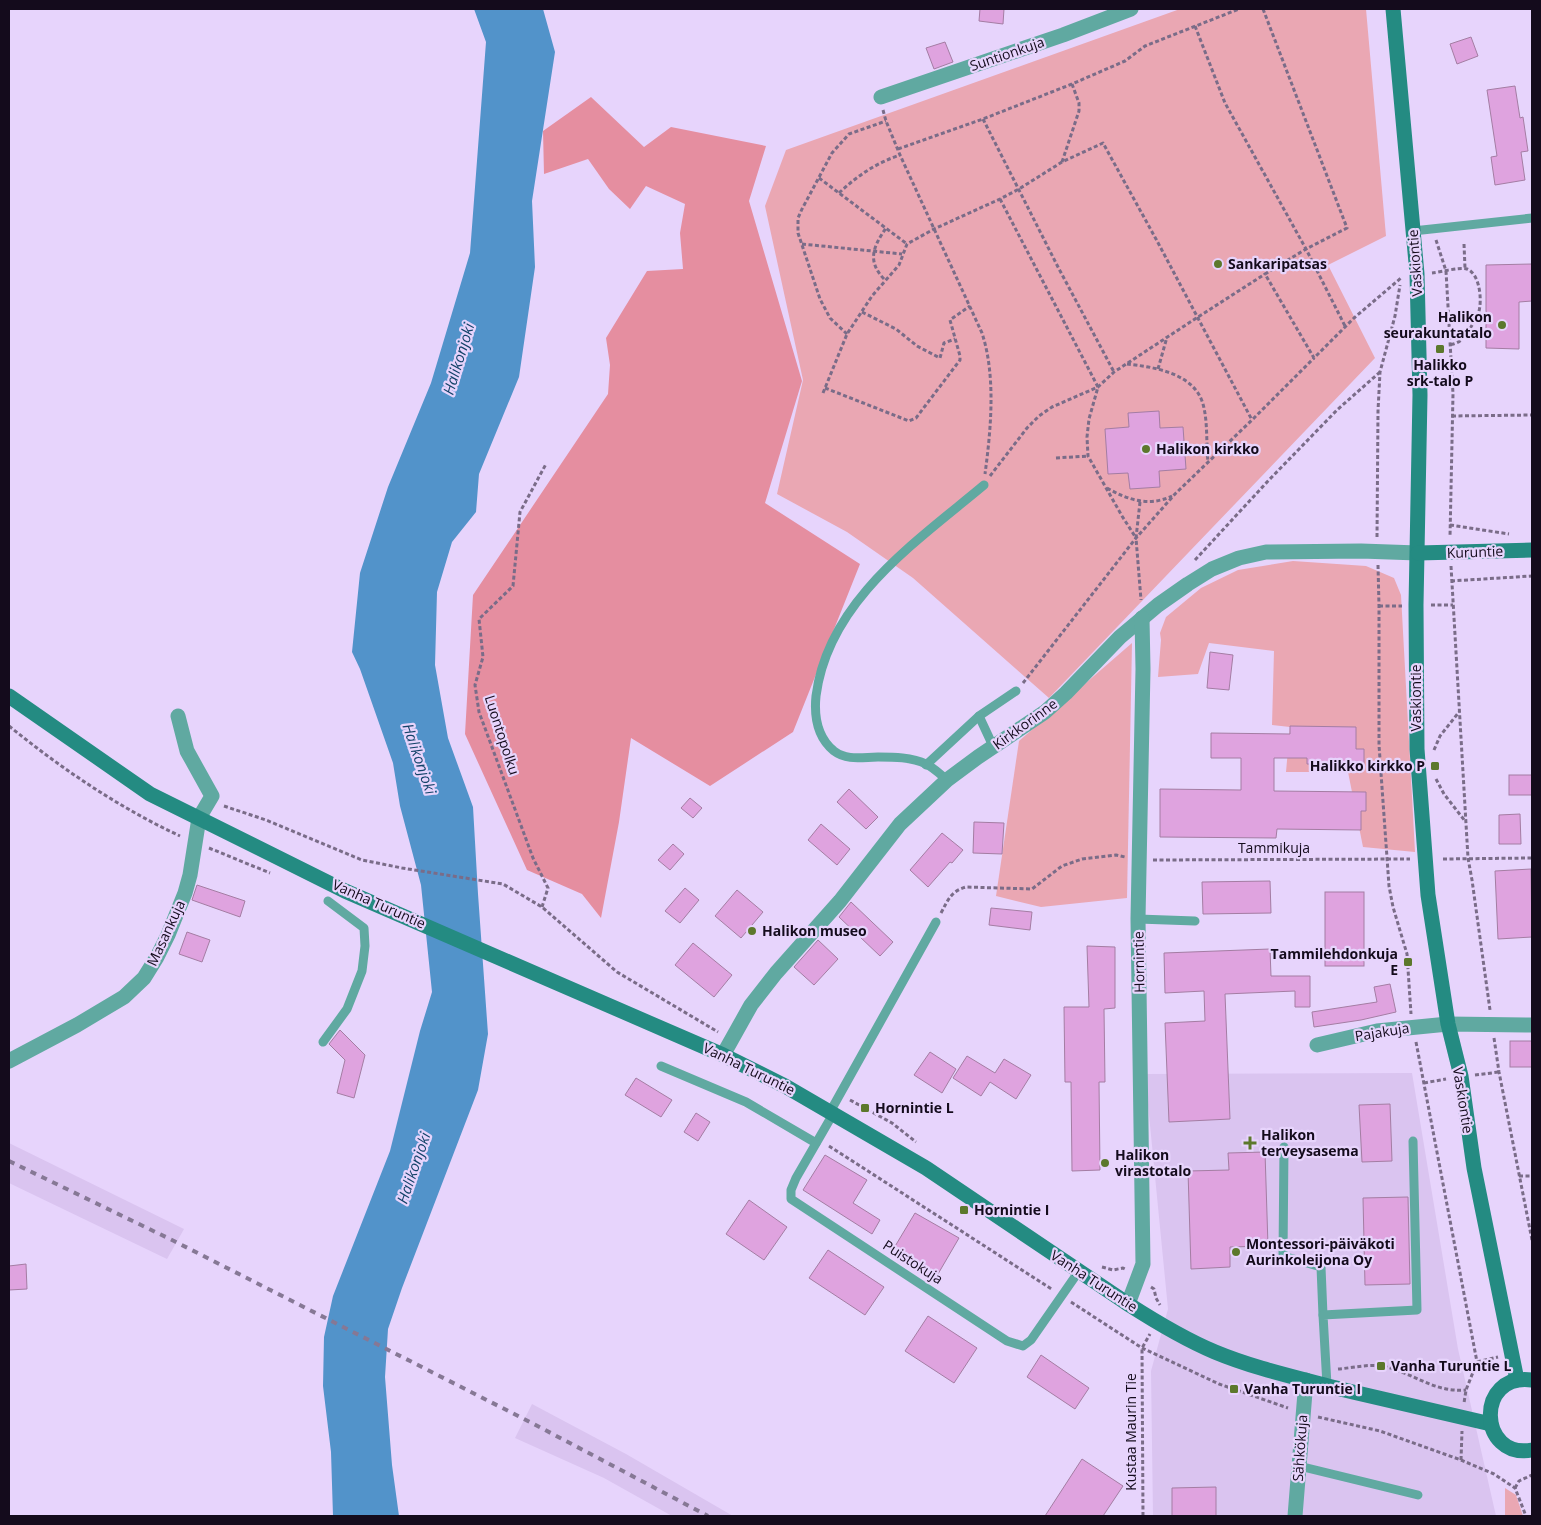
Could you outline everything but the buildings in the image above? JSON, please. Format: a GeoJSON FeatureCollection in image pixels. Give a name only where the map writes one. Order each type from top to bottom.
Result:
{"type":"FeatureCollection","features":[{"type":"Feature","properties":{"kind":"street","name":"Suntionkuja"},"geometry":{"type":"LineString","coordinates":[[882,97],[1063,35],[1131,9]]}},
{"type":"Feature","properties":{"kind":"street","name":"Vaskiontie"},"geometry":{"type":"LineString","coordinates":[[1393,9],[1417,274],[1420,395],[1416,605],[1417,749],[1428,895],[1448,1024],[1461,1076],[1474,1168],[1525,1380]]}},
{"type":"Feature","properties":{"kind":"street","name":"Kuruntie"},"geometry":{"type":"LineString","coordinates":[[1418,553],[1532,550]]}},
{"type":"Feature","properties":{"kind":"street","name":"Kirkkorinne"},"geometry":{"type":"LineString","coordinates":[[723,1055],[751,1005],[776,973],[840,901],[900,824],[947,780],[1045,712],[1066,694],[1120,637],[1141,611],[1212,570],[1238,558],[1266,552],[1360,551],[1418,553]]}},
{"type":"Feature","properties":{"kind":"street","name":"Hornintie"},"geometry":{"type":"LineString","coordinates":[[1128,1304],[1143,1264],[1138,919],[1143,669],[1141,611]]}},
{"type":"Feature","properties":{"kind":"street","name":"Vanha Turuntie"},"geometry":{"type":"LineString","coordinates":[[9,697],[150,794],[345,890],[723,1055],[785,1086],[926,1168],[1157,1322],[1215,1352],[1253,1366],[1306,1380],[1491,1424]]}},
{"type":"Feature","properties":{"kind":"street"},"geometry":{"type":"LineString","coordinates":[[178,716],[187,750],[212,796]]}},
{"type":"Feature","properties":{"kind":"street","name":"Masankuja"},"geometry":{"type":"LineString","coordinates":[[9,1061],[77,1025],[124,997],[144,978],[168,935],[185,893],[199,818],[212,796]]}},
{"type":"Feature","properties":{"kind":"street","name":"Pajakuja"},"geometry":{"type":"LineString","coordinates":[[1317,1045],[1377,1030],[1448,1024],[1532,1025]]}},
{"type":"Feature","properties":{"kind":"street","name":"Sähkökuja"},"geometry":{"type":"LineString","coordinates":[[1295,1516],[1306,1380]]}},
{"type":"Feature","properties":{"kind":"street"},"geometry":{"type":"LineString","coordinates":[[1525,1380],[1508,1384],[1500,1390],[1494,1397],[1490,1415],[1494,1433],[1500,1441],[1517,1450],[1532,1450]]}},
{"type":"Feature","properties":{"kind":"lane"},"geometry":{"type":"LineString","coordinates":[[1413,231],[1532,218]]}},
{"type":"Feature","properties":{"kind":"lane"},"geometry":{"type":"LineString","coordinates":[[947,780],[926,764],[901,758],[848,757],[836,752],[826,743],[817,723],[815,709],[817,688],[831,644],[846,617],[858,601],[900,556],[984,484]]}},
{"type":"Feature","properties":{"kind":"lane"},"geometry":{"type":"LineString","coordinates":[[926,764],[979,716],[1016,691]]}},
{"type":"Feature","properties":{"kind":"lane"},"geometry":{"type":"LineString","coordinates":[[979,716],[994,746]]}},
{"type":"Feature","properties":{"kind":"lane"},"geometry":{"type":"LineString","coordinates":[[323,1042],[347,1009],[362,972],[365,946],[364,928],[328,901]]}},
{"type":"Feature","properties":{"kind":"lane"},"geometry":{"type":"LineString","coordinates":[[1138,919],[1195,921]]}},
{"type":"Feature","properties":{"kind":"lane","name":"Puistokuja"},"geometry":{"type":"LineString","coordinates":[[936,922],[839,1096],[818,1141],[790,1190],[791,1200],[1007,1340],[1023,1346],[1031,1340],[1079,1271]]}},
{"type":"Feature","properties":{"kind":"lane"},"geometry":{"type":"LineString","coordinates":[[661,1066],[746,1102],[818,1141]]}},
{"type":"Feature","properties":{"kind":"lane"},"geometry":{"type":"LineString","coordinates":[[1323,1315],[1417,1310],[1413,1141]]}},
{"type":"Feature","properties":{"kind":"lane"},"geometry":{"type":"LineString","coordinates":[[1284,1147],[1283,1256],[1321,1268],[1327,1385]]}},
{"type":"Feature","properties":{"kind":"lane"},"geometry":{"type":"LineString","coordinates":[[1299,1466],[1418,1495]]}},
{"type":"Feature","properties":{"kind":"path"},"geometry":{"type":"LineString","coordinates":[[898,149],[983,119],[1072,84],[1125,61],[1145,46],[1239,9]]}},
{"type":"Feature","properties":{"kind":"path"},"geometry":{"type":"LineString","coordinates":[[984,484],[1027,428],[1039,416],[1052,407],[1098,387],[1114,372],[1265,274],[1306,249],[1347,228],[1263,9]]}},
{"type":"Feature","properties":{"kind":"path"},"geometry":{"type":"LineString","coordinates":[[1195,26],[1225,103],[1306,249],[1345,326]]}},
{"type":"Feature","properties":{"kind":"path"},"geometry":{"type":"LineString","coordinates":[[1062,162],[1079,111],[1079,103],[1072,84]]}},
{"type":"Feature","properties":{"kind":"path"},"geometry":{"type":"LineString","coordinates":[[882,97],[886,121],[900,155],[986,344],[990,375],[984,484]]}},
{"type":"Feature","properties":{"kind":"path"},"geometry":{"type":"LineString","coordinates":[[983,119],[1114,372]]}},
{"type":"Feature","properties":{"kind":"path"},"geometry":{"type":"LineString","coordinates":[[847,334],[826,313],[798,233],[798,218],[832,153],[849,134],[886,121]]}},
{"type":"Feature","properties":{"kind":"path"},"geometry":{"type":"LineString","coordinates":[[823,393],[847,334],[883,282],[899,265],[907,244],[934,228],[1000,199],[1062,162],[1103,143],[1252,420]]}},
{"type":"Feature","properties":{"kind":"path"},"geometry":{"type":"LineString","coordinates":[[838,193],[869,169],[900,155]]}},
{"type":"Feature","properties":{"kind":"path"},"geometry":{"type":"LineString","coordinates":[[818,178],[907,244]]}},
{"type":"Feature","properties":{"kind":"path"},"geometry":{"type":"LineString","coordinates":[[1000,199],[1098,387],[1089,419],[1087,437],[1088,456],[1136,538]]}},
{"type":"Feature","properties":{"kind":"path"},"geometry":{"type":"LineString","coordinates":[[884,280],[876,269],[873,251],[886,228]]}},
{"type":"Feature","properties":{"kind":"path"},"geometry":{"type":"LineString","coordinates":[[1432,229],[1446,272],[1452,416],[1451,581],[1468,858],[1499,1072],[1532,1240]]}},
{"type":"Feature","properties":{"kind":"path"},"geometry":{"type":"LineString","coordinates":[[802,244],[902,254]]}},
{"type":"Feature","properties":{"kind":"path"},"geometry":{"type":"LineString","coordinates":[[1464,244],[1465,268]]}},
{"type":"Feature","properties":{"kind":"path"},"geometry":{"type":"LineString","coordinates":[[1446,272],[1465,268],[1475,277],[1479,285],[1479,311],[1462,340],[1450,346]]}},
{"type":"Feature","properties":{"kind":"path"},"geometry":{"type":"LineString","coordinates":[[1265,274],[1314,358]]}},
{"type":"Feature","properties":{"kind":"path"},"geometry":{"type":"LineString","coordinates":[[1016,691],[1136,538],[1175,494],[1345,326],[1402,278]]}},
{"type":"Feature","properties":{"kind":"path"},"geometry":{"type":"LineString","coordinates":[[825,388],[909,421],[916,418],[958,364],[960,356],[950,320],[970,306]]}},
{"type":"Feature","properties":{"kind":"path"},"geometry":{"type":"LineString","coordinates":[[862,312],[896,330],[917,346],[940,358],[944,343],[955,339]]}},
{"type":"Feature","properties":{"kind":"path"},"geometry":{"type":"LineString","coordinates":[[1158,369],[1167,337]]}},
{"type":"Feature","properties":{"kind":"path"},"geometry":{"type":"LineString","coordinates":[[1126,364],[1158,369],[1184,379],[1195,390],[1202,403],[1208,462]]}},
{"type":"Feature","properties":{"kind":"path"},"geometry":{"type":"LineString","coordinates":[[1192,563],[1337,410],[1380,372]]}},
{"type":"Feature","properties":{"kind":"path"},"geometry":{"type":"LineString","coordinates":[[1452,416],[1532,415]]}},
{"type":"Feature","properties":{"kind":"path"},"geometry":{"type":"LineString","coordinates":[[1056,458],[1088,456]]}},
{"type":"Feature","properties":{"kind":"path","name":"Luontopolku"},"geometry":{"type":"LineString","coordinates":[[542,907],[548,888],[533,858],[479,712],[475,684],[483,657],[479,619],[513,586],[520,512],[546,464]]}},
{"type":"Feature","properties":{"kind":"path"},"geometry":{"type":"LineString","coordinates":[[1106,488],[1140,502],[1156,502],[1175,494]]}},
{"type":"Feature","properties":{"kind":"path"},"geometry":{"type":"LineString","coordinates":[[1140,502],[1136,538],[1141,611]]}},
{"type":"Feature","properties":{"kind":"path"},"geometry":{"type":"LineString","coordinates":[[1450,525],[1514,534]]}},
{"type":"Feature","properties":{"kind":"path"},"geometry":{"type":"LineString","coordinates":[[1451,581],[1532,576]]}},
{"type":"Feature","properties":{"kind":"path"},"geometry":{"type":"LineString","coordinates":[[1435,758],[1434,749],[1440,736],[1459,711]]}},
{"type":"Feature","properties":{"kind":"path"},"geometry":{"type":"LineString","coordinates":[[9,726],[83,782],[143,818],[194,842],[278,877]]}},
{"type":"Feature","properties":{"kind":"path"},"geometry":{"type":"LineString","coordinates":[[1436,773],[1436,780],[1444,794],[1466,822]]}},
{"type":"Feature","properties":{"kind":"path","name":"Vanha Turuntie"},"geometry":{"type":"LineString","coordinates":[[212,796],[221,806],[260,818],[362,860],[503,884],[542,907],[618,972],[732,1040]]}},
{"type":"Feature","properties":{"kind":"path","name":"Tammikuja"},"geometry":{"type":"LineString","coordinates":[[936,922],[950,896],[958,889],[966,887],[1032,889],[1045,881],[1062,866],[1082,860],[1116,855],[1139,860],[1410,859]]}},
{"type":"Feature","properties":{"kind":"path"},"geometry":{"type":"LineString","coordinates":[[1443,859],[1532,858]]}},
{"type":"Feature","properties":{"kind":"path"},"geometry":{"type":"LineString","coordinates":[[839,1096],[854,1101],[892,1123],[922,1147]]}},
{"type":"Feature","properties":{"kind":"path"},"geometry":{"type":"LineString","coordinates":[[818,1141],[1142,1348],[1219,1384],[1303,1413],[1380,1431],[1494,1474],[1515,1488],[1526,1516]]}},
{"type":"Feature","properties":{"kind":"path"},"geometry":{"type":"LineString","coordinates":[[1519,1176],[1532,1176]]}},
{"type":"Feature","properties":{"kind":"path"},"geometry":{"type":"LineString","coordinates":[[1101,1266],[1113,1270],[1123,1268],[1138,1278],[1154,1289],[1156,1298],[1163,1308]]}},
{"type":"Feature","properties":{"kind":"path","name":"Kustaa Maurin Tie"},"geometry":{"type":"LineString","coordinates":[[1142,1348],[1143,1516]]}},
{"type":"Feature","properties":{"kind":"path"},"geometry":{"type":"LineString","coordinates":[[1326,1367],[1336,1369],[1381,1366],[1404,1373],[1437,1388],[1454,1391],[1466,1390]]}},
{"type":"Feature","properties":{"kind":"path"},"geometry":{"type":"LineString","coordinates":[[1461,1460],[1463,1418]]}},
{"type":"Feature","properties":{"kind":"path"},"geometry":{"type":"LineString","coordinates":[[1515,1488],[1519,1481],[1532,1475]]}},
{"type":"Feature","properties":{"kind":"shaded area"},"geometry":{"type":"Polygon","coordinates":[[[1180,9],[1366,9],[1386,236],[1328,265],[1375,358],[1049,698],[913,578],[847,532],[777,494],[803,380],[765,206],[786,150],[1180,9]]]}},
{"type":"Feature","properties":{"kind":"shaded area"},"geometry":{"type":"Polygon","coordinates":[[[591,97],[644,147],[671,127],[766,146],[749,201],[802,381],[765,503],[860,564],[793,732],[710,786],[631,738],[619,822],[601,918],[582,894],[527,870],[465,734],[473,595],[608,394],[610,365],[606,338],[647,271],[683,269],[680,233],[685,204],[646,186],[630,209],[609,189],[588,159],[544,174],[543,131],[591,97]]]}},
{"type":"Feature","properties":{"kind":"shaded area"},"geometry":{"type":"Polygon","coordinates":[[[1293,561],[1366,566],[1394,578],[1401,595],[1415,852],[1363,847],[1348,772],[1286,772],[1290,727],[1272,725],[1274,651],[1209,643],[1198,674],[1158,677],[1160,633],[1166,617],[1201,588],[1238,570],[1293,561]]]}},
{"type":"Feature","properties":{"kind":"shaded area"},"geometry":{"type":"Polygon","coordinates":[[[1132,643],[1127,898],[1041,907],[996,896],[1019,741],[1132,643]]]}},
{"type":"Feature","properties":{"kind":"shaded area"},"geometry":{"type":"Polygon","coordinates":[[[1412,1073],[1458,1349],[1496,1516],[1153,1516],[1151,1371],[1168,1309],[1145,1074],[1412,1073]]]}},
{"type":"Feature","properties":{"kind":"shaded area"},"geometry":{"type":"Polygon","coordinates":[[[9,1143],[184,1229],[167,1259],[9,1183],[9,1143]]]}},
{"type":"Feature","properties":{"kind":"shaded area"},"geometry":{"type":"Polygon","coordinates":[[[532,1404],[626,1454],[733,1516],[672,1516],[604,1478],[515,1438],[532,1404]]]}},
{"type":"Feature","properties":{"kind":"shaded area"},"geometry":{"type":"Polygon","coordinates":[[[1505,1488],[1516,1495],[1523,1516],[1505,1516],[1505,1488]]]}},
{"type":"Feature","properties":{"kind":"water","name":"Halikonjoki"},"geometry":{"type":"Polygon","coordinates":[[[474,9],[543,9],[555,52],[532,201],[535,267],[519,377],[479,474],[476,512],[452,542],[437,592],[435,665],[448,738],[473,807],[488,1034],[478,1090],[388,1329],[385,1377],[392,1465],[399,1516],[333,1516],[331,1452],[323,1386],[324,1337],[333,1296],[390,1151],[420,1031],[432,992],[421,885],[400,806],[393,763],[360,669],[352,652],[360,573],[388,487],[431,383],[470,253],[486,42],[474,9]]]}},
{"type":"Feature","properties":{"kind":"railway"},"geometry":{"type":"LineString","coordinates":[[9,1161],[174,1241],[530,1422],[708,1516]]}},
{"type":"Feature","properties":{"kind":"place","name":"Sankaripatsas"},"geometry":{"type":"Point","coordinates":[1218,264]}},
{"type":"Feature","properties":{"kind":"place","name":"Halikon seurakuntatalo"},"geometry":{"type":"Point","coordinates":[1502,325]}},
{"type":"Feature","properties":{"kind":"place","name":"Halikko srk-talo P"},"geometry":{"type":"Point","coordinates":[1440,349]}},
{"type":"Feature","properties":{"kind":"place","name":"Halikon kirkko"},"geometry":{"type":"Point","coordinates":[1146,449]}},
{"type":"Feature","properties":{"kind":"place","name":"Halikko kirkko P"},"geometry":{"type":"Point","coordinates":[1435,766]}},
{"type":"Feature","properties":{"kind":"place","name":"Halikon museo"},"geometry":{"type":"Point","coordinates":[752,931]}},
{"type":"Feature","properties":{"kind":"place","name":"Tammilehdonkuja E"},"geometry":{"type":"Point","coordinates":[1408,962]}},
{"type":"Feature","properties":{"kind":"place","name":"Hornintie L"},"geometry":{"type":"Point","coordinates":[865,1108]}},
{"type":"Feature","properties":{"kind":"place","name":"Halikon terveysasema"},"geometry":{"type":"Point","coordinates":[1250,1143]}},
{"type":"Feature","properties":{"kind":"place","name":"Halikon virastotalo"},"geometry":{"type":"Point","coordinates":[1105,1163]}},
{"type":"Feature","properties":{"kind":"place","name":"Hornintie I"},"geometry":{"type":"Point","coordinates":[964,1210]}},
{"type":"Feature","properties":{"kind":"place","name":"Montessori-päiväkoti Aurinkoleijona Oy"},"geometry":{"type":"Point","coordinates":[1236,1252]}},
{"type":"Feature","properties":{"kind":"place","name":"Vanha Turuntie L"},"geometry":{"type":"Point","coordinates":[1381,1366]}},
{"type":"Feature","properties":{"kind":"place","name":"Vanha Turuntie I"},"geometry":{"type":"Point","coordinates":[1234,1389]}}]}
